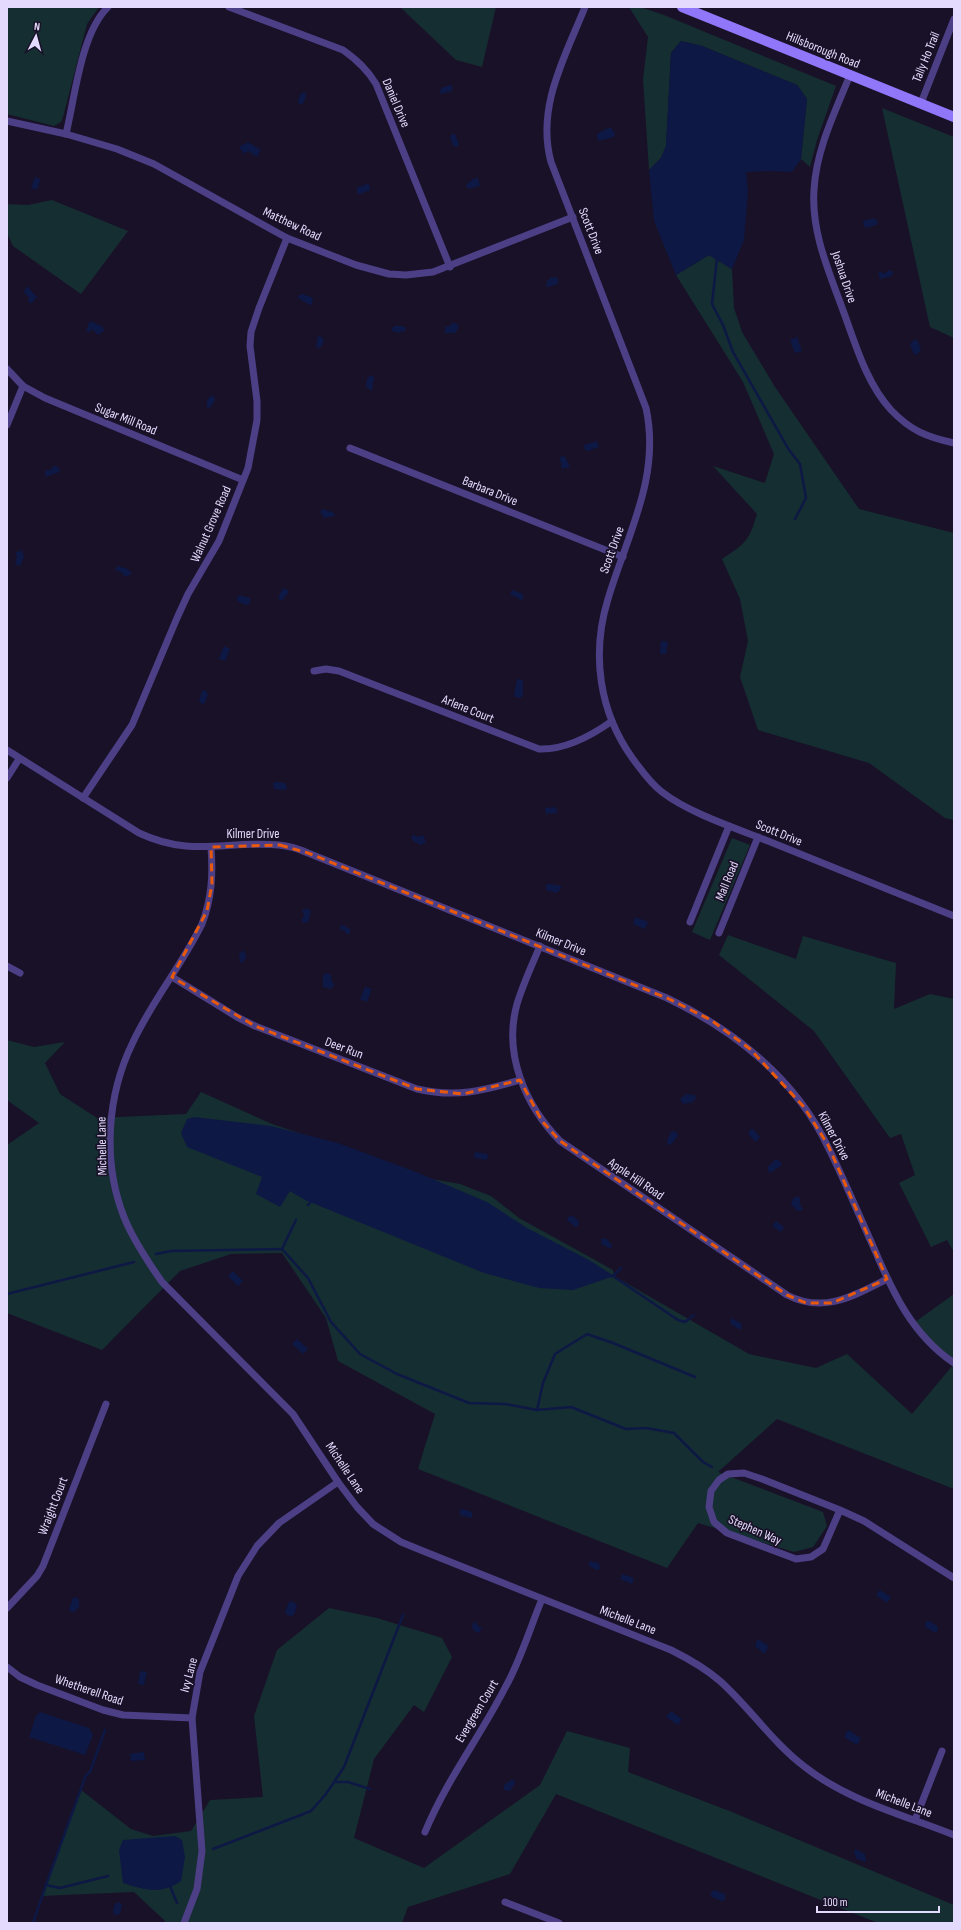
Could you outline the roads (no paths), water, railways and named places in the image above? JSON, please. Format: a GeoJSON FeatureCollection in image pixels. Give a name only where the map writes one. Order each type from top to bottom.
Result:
{"type":"FeatureCollection","features":[{"type":"Feature","properties":{"kind":"street"},"geometry":{"type":"LineString","coordinates":[[66,134],[88,40],[98,18],[108,7]]}},
{"type":"Feature","properties":{"kind":"street","name":"Daniel Drive"},"geometry":{"type":"LineString","coordinates":[[229,7],[343,50],[357,59],[368,71],[376,84],[450,267]]}},
{"type":"Feature","properties":{"kind":"street","name":"Scott Drive"},"geometry":{"type":"LineString","coordinates":[[585,7],[550,95],[546,119],[548,152],[646,408],[650,451],[647,483],[642,503],[608,601],[600,640],[600,681],[612,722],[622,744],[643,772],[658,788],[679,803],[729,826],[954,916]]}},
{"type":"Feature","properties":{"kind":"street","name":"Hillsborough Road"},"geometry":{"type":"LineString","coordinates":[[682,7],[954,116]]}},
{"type":"Feature","properties":{"kind":"street","name":"Tally Ho Trail"},"geometry":{"type":"LineString","coordinates":[[921,103],[954,19]]}},
{"type":"Feature","properties":{"kind":"street","name":"Joshua Drive"},"geometry":{"type":"LineString","coordinates":[[850,75],[818,161],[814,190],[815,220],[827,265],[855,344],[879,395],[891,410],[915,432],[930,438],[954,444]]}},
{"type":"Feature","properties":{"kind":"street","name":"Matthew Road"},"geometry":{"type":"LineString","coordinates":[[7,121],[66,134],[117,149],[154,164],[287,238],[356,265],[389,274],[420,274],[450,267],[573,217]]}},
{"type":"Feature","properties":{"kind":"street","name":"Walnut Grove Road"},"geometry":{"type":"LineString","coordinates":[[83,798],[132,725],[188,594],[219,541],[243,480],[252,450],[257,420],[257,401],[250,353],[251,332],[287,238]]}},
{"type":"Feature","properties":{"kind":"street","name":"Sugar Mill Road"},"geometry":{"type":"LineString","coordinates":[[7,369],[23,386],[45,398],[243,480]]}},
{"type":"Feature","properties":{"kind":"street"},"geometry":{"type":"LineString","coordinates":[[7,425],[23,386]]}},
{"type":"Feature","properties":{"kind":"street","name":"Barbara Drive"},"geometry":{"type":"LineString","coordinates":[[350,448],[622,557]]}},
{"type":"Feature","properties":{"kind":"street","name":"Arlene Court"},"geometry":{"type":"LineString","coordinates":[[314,671],[326,669],[339,671],[538,749],[546,749],[572,742],[612,722]]}},
{"type":"Feature","properties":{"kind":"street","name":"Kilmer Drive"},"geometry":{"type":"LineString","coordinates":[[7,750],[19,759],[140,833],[161,843],[182,846],[211,847],[265,844],[292,847],[540,946],[687,1007],[731,1034],[776,1073],[804,1107],[828,1145],[887,1279],[904,1312],[916,1329],[938,1351],[954,1363]]}},
{"type":"Feature","properties":{"kind":"street"},"geometry":{"type":"LineString","coordinates":[[7,778],[19,759]]}},
{"type":"Feature","properties":{"kind":"street","name":"Mall Road"},"geometry":{"type":"LineString","coordinates":[[690,922],[729,826]]}},
{"type":"Feature","properties":{"kind":"street","name":"Mall Road"},"geometry":{"type":"LineString","coordinates":[[719,933],[758,837]]}},
{"type":"Feature","properties":{"kind":"street","name":"Michelle Lane"},"geometry":{"type":"LineString","coordinates":[[211,847],[212,884],[207,911],[198,933],[132,1042],[119,1074],[114,1100],[111,1135],[111,1161],[119,1203],[146,1260],[162,1282],[293,1414],[338,1482],[357,1507],[373,1524],[401,1542],[672,1650],[693,1661],[720,1681],[792,1756],[819,1778],[857,1798],[954,1835]]}},
{"type":"Feature","properties":{"kind":"street","name":"Apple Hill Road"},"geometry":{"type":"LineString","coordinates":[[540,946],[522,990],[515,1018],[514,1043],[520,1080],[542,1121],[560,1141],[787,1295],[806,1302],[832,1303],[848,1298],[887,1279]]}},
{"type":"Feature","properties":{"kind":"street"},"geometry":{"type":"LineString","coordinates":[[7,966],[20,973]]}},
{"type":"Feature","properties":{"kind":"street","name":"Deer Run"},"geometry":{"type":"LineString","coordinates":[[172,977],[237,1018],[417,1089],[432,1092],[463,1094],[482,1091],[520,1080]]}},
{"type":"Feature","properties":{"kind":"street","name":"Wraight Court"},"geometry":{"type":"LineString","coordinates":[[7,1608],[37,1576],[43,1566],[106,1404]]}},
{"type":"Feature","properties":{"kind":"street","name":"Stephen Way"},"geometry":{"type":"LineString","coordinates":[[840,1510],[823,1549],[811,1557],[796,1559],[727,1532],[714,1522],[708,1507],[711,1491],[719,1480],[728,1474],[744,1473],[840,1510],[864,1521],[954,1578]]}},
{"type":"Feature","properties":{"kind":"street","name":"Ivy Lane"},"geometry":{"type":"LineString","coordinates":[[184,1923],[197,1889],[202,1851],[192,1718],[200,1672],[238,1576],[257,1546],[279,1523],[338,1482]]}},
{"type":"Feature","properties":{"kind":"street","name":"Evergreen Court"},"geometry":{"type":"LineString","coordinates":[[425,1832],[448,1783],[506,1687],[542,1599]]}},
{"type":"Feature","properties":{"kind":"street","name":"Whetherell Road"},"geometry":{"type":"LineString","coordinates":[[7,1667],[20,1677],[37,1685],[103,1710],[123,1715],[192,1718]]}},
{"type":"Feature","properties":{"kind":"street"},"geometry":{"type":"LineString","coordinates":[[915,1820],[942,1751]]}},
{"type":"Feature","properties":{"kind":"street"},"geometry":{"type":"LineString","coordinates":[[505,1902],[559,1923]]}},
{"type":"Feature","properties":{"kind":"water"},"geometry":{"type":"Polygon","coordinates":[[[681,41],[702,46],[797,85],[807,99],[801,159],[792,172],[746,172],[748,191],[744,240],[732,269],[709,255],[676,275],[654,221],[649,170],[661,158],[666,146],[671,53],[681,41]]]}},
{"type":"Feature","properties":{"kind":"water"},"geometry":{"type":"Polygon","coordinates":[[[452,85],[452,91],[440,94],[441,88],[452,85]]]}},
{"type":"Feature","properties":{"kind":"water"},"geometry":{"type":"Polygon","coordinates":[[[305,92],[306,96],[303,104],[299,104],[298,101],[301,93],[305,92]]]}},
{"type":"Feature","properties":{"kind":"water"},"geometry":{"type":"Polygon","coordinates":[[[611,128],[615,133],[614,137],[598,141],[597,134],[611,128]]]}},
{"type":"Feature","properties":{"kind":"water"},"geometry":{"type":"Polygon","coordinates":[[[452,134],[455,134],[459,144],[457,147],[453,146],[450,137],[452,134]]]}},
{"type":"Feature","properties":{"kind":"water"},"geometry":{"type":"Polygon","coordinates":[[[248,142],[261,150],[257,157],[248,151],[244,154],[239,147],[248,142]]]}},
{"type":"Feature","properties":{"kind":"water"},"geometry":{"type":"Polygon","coordinates":[[[35,177],[40,179],[38,188],[35,190],[31,187],[35,177]]]}},
{"type":"Feature","properties":{"kind":"water"},"geometry":{"type":"Polygon","coordinates":[[[478,178],[480,186],[468,189],[466,185],[473,179],[478,178]]]}},
{"type":"Feature","properties":{"kind":"water"},"geometry":{"type":"Polygon","coordinates":[[[369,184],[370,190],[360,194],[357,193],[357,188],[369,184]]]}},
{"type":"Feature","properties":{"kind":"water"},"geometry":{"type":"Polygon","coordinates":[[[874,218],[878,222],[876,225],[866,228],[864,226],[863,221],[874,218]]]}},
{"type":"Feature","properties":{"kind":"water"},"geometry":{"type":"Polygon","coordinates":[[[889,270],[893,272],[892,276],[880,279],[878,273],[881,272],[884,274],[889,270]]]}},
{"type":"Feature","properties":{"kind":"water"},"geometry":{"type":"Polygon","coordinates":[[[552,277],[558,278],[558,284],[548,287],[546,286],[547,281],[552,277]]]}},
{"type":"Feature","properties":{"kind":"water"},"geometry":{"type":"Polygon","coordinates":[[[26,287],[28,287],[37,297],[32,303],[28,301],[29,297],[24,293],[26,287]]]}},
{"type":"Feature","properties":{"kind":"water"},"geometry":{"type":"Polygon","coordinates":[[[303,294],[313,298],[312,304],[310,305],[298,298],[299,295],[303,294]]]}},
{"type":"Feature","properties":{"kind":"water"},"geometry":{"type":"Polygon","coordinates":[[[90,321],[103,327],[104,331],[98,335],[92,329],[89,332],[86,331],[90,321]]]}},
{"type":"Feature","properties":{"kind":"water"},"geometry":{"type":"Polygon","coordinates":[[[452,323],[456,323],[459,327],[455,333],[445,333],[445,327],[450,326],[452,323]]]}},
{"type":"Feature","properties":{"kind":"water"},"geometry":{"type":"Polygon","coordinates":[[[394,326],[403,326],[406,328],[405,331],[396,332],[391,330],[394,326]]]}},
{"type":"Feature","properties":{"kind":"water"},"geometry":{"type":"Polygon","coordinates":[[[318,336],[322,337],[324,342],[320,348],[316,347],[318,336]]]}},
{"type":"Feature","properties":{"kind":"water"},"geometry":{"type":"Polygon","coordinates":[[[797,337],[802,351],[795,353],[790,340],[797,337]]]}},
{"type":"Feature","properties":{"kind":"water"},"geometry":{"type":"Polygon","coordinates":[[[915,339],[918,341],[921,350],[916,355],[913,353],[910,344],[915,339]]]}},
{"type":"Feature","properties":{"kind":"water"},"geometry":{"type":"Polygon","coordinates":[[[371,375],[374,377],[372,391],[366,387],[367,379],[371,375]]]}},
{"type":"Feature","properties":{"kind":"water"},"geometry":{"type":"Polygon","coordinates":[[[211,396],[214,396],[215,400],[210,408],[207,407],[207,400],[211,396]]]}},
{"type":"Feature","properties":{"kind":"water"},"geometry":{"type":"Polygon","coordinates":[[[597,441],[599,447],[588,451],[585,450],[584,445],[597,441]]]}},
{"type":"Feature","properties":{"kind":"water"},"geometry":{"type":"Polygon","coordinates":[[[561,456],[565,457],[570,467],[562,469],[561,456]]]}},
{"type":"Feature","properties":{"kind":"water"},"geometry":{"type":"Polygon","coordinates":[[[54,465],[60,469],[59,472],[45,477],[45,471],[52,469],[54,465]]]}},
{"type":"Feature","properties":{"kind":"water"},"geometry":{"type":"Polygon","coordinates":[[[322,509],[333,512],[335,516],[323,518],[323,515],[320,513],[322,509]]]}},
{"type":"Feature","properties":{"kind":"water"},"geometry":{"type":"Polygon","coordinates":[[[22,550],[24,557],[20,566],[15,564],[17,557],[15,553],[22,550]]]}},
{"type":"Feature","properties":{"kind":"water"},"geometry":{"type":"Polygon","coordinates":[[[118,566],[128,569],[132,574],[124,577],[123,573],[115,570],[118,566]]]}},
{"type":"Feature","properties":{"kind":"water"},"geometry":{"type":"Polygon","coordinates":[[[283,588],[289,592],[282,601],[278,598],[283,588]]]}},
{"type":"Feature","properties":{"kind":"water"},"geometry":{"type":"Polygon","coordinates":[[[512,590],[523,594],[523,599],[521,600],[510,594],[512,590]]]}},
{"type":"Feature","properties":{"kind":"water"},"geometry":{"type":"Polygon","coordinates":[[[239,595],[250,598],[250,604],[245,605],[236,600],[239,595]]]}},
{"type":"Feature","properties":{"kind":"water"},"geometry":{"type":"Polygon","coordinates":[[[661,641],[668,642],[666,654],[660,654],[661,641]]]}},
{"type":"Feature","properties":{"kind":"water"},"geometry":{"type":"Polygon","coordinates":[[[224,646],[230,649],[225,661],[219,659],[224,646]]]}},
{"type":"Feature","properties":{"kind":"water"},"geometry":{"type":"Polygon","coordinates":[[[517,679],[523,680],[523,696],[520,698],[515,697],[514,695],[517,679]]]}},
{"type":"Feature","properties":{"kind":"water"},"geometry":{"type":"Polygon","coordinates":[[[205,690],[208,694],[205,703],[202,704],[199,701],[202,691],[205,690]]]}},
{"type":"Feature","properties":{"kind":"water"},"geometry":{"type":"Polygon","coordinates":[[[273,783],[285,783],[287,788],[285,790],[274,789],[273,783]]]}},
{"type":"Feature","properties":{"kind":"water"},"geometry":{"type":"Polygon","coordinates":[[[556,807],[557,813],[546,814],[545,808],[556,807]]]}},
{"type":"Feature","properties":{"kind":"water"},"geometry":{"type":"Polygon","coordinates":[[[413,835],[419,837],[423,835],[426,842],[421,845],[413,841],[411,837],[413,835]]]}},
{"type":"Feature","properties":{"kind":"water"},"geometry":{"type":"Polygon","coordinates":[[[546,884],[562,887],[557,893],[546,890],[546,884]]]}},
{"type":"Feature","properties":{"kind":"water"},"geometry":{"type":"Polygon","coordinates":[[[307,908],[311,911],[308,922],[303,923],[302,920],[304,915],[302,910],[307,908]]]}},
{"type":"Feature","properties":{"kind":"water"},"geometry":{"type":"Polygon","coordinates":[[[635,917],[648,922],[645,929],[633,924],[635,917]]]}},
{"type":"Feature","properties":{"kind":"water"},"geometry":{"type":"Polygon","coordinates":[[[341,924],[350,929],[350,934],[346,934],[345,931],[340,929],[341,924]]]}},
{"type":"Feature","properties":{"kind":"water"},"geometry":{"type":"Polygon","coordinates":[[[243,950],[246,958],[242,963],[240,962],[239,955],[243,950]]]}},
{"type":"Feature","properties":{"kind":"water"},"geometry":{"type":"Polygon","coordinates":[[[325,973],[331,975],[332,982],[335,984],[331,989],[323,987],[323,976],[325,973]]]}},
{"type":"Feature","properties":{"kind":"water"},"geometry":{"type":"Polygon","coordinates":[[[365,987],[372,989],[367,1002],[360,999],[365,987]]]}},
{"type":"Feature","properties":{"kind":"water"},"geometry":{"type":"Polygon","coordinates":[[[686,1094],[695,1095],[696,1098],[693,1102],[683,1104],[680,1099],[686,1094]]]}},
{"type":"Feature","properties":{"kind":"water"},"geometry":{"type":"Polygon","coordinates":[[[194,1117],[271,1126],[338,1143],[416,1172],[487,1202],[527,1228],[589,1260],[614,1276],[573,1290],[539,1288],[484,1273],[305,1200],[290,1191],[280,1207],[256,1194],[262,1177],[187,1147],[181,1133],[187,1119],[194,1117]]]}},
{"type":"Feature","properties":{"kind":"water"},"geometry":{"type":"Polygon","coordinates":[[[751,1129],[753,1129],[760,1137],[757,1141],[754,1141],[748,1133],[751,1129]]]}},
{"type":"Feature","properties":{"kind":"water"},"geometry":{"type":"Polygon","coordinates":[[[672,1131],[676,1132],[678,1135],[672,1144],[668,1145],[667,1140],[672,1131]]]}},
{"type":"Feature","properties":{"kind":"water"},"geometry":{"type":"Polygon","coordinates":[[[475,1152],[488,1154],[487,1160],[474,1158],[475,1152]]]}},
{"type":"Feature","properties":{"kind":"water"},"geometry":{"type":"Polygon","coordinates":[[[775,1160],[779,1160],[782,1165],[770,1173],[767,1168],[775,1160]]]}},
{"type":"Feature","properties":{"kind":"water"},"geometry":{"type":"Polygon","coordinates":[[[794,1197],[800,1197],[800,1204],[803,1210],[797,1211],[791,1204],[794,1197]]]}},
{"type":"Feature","properties":{"kind":"water"},"geometry":{"type":"Polygon","coordinates":[[[573,1216],[579,1221],[578,1226],[575,1227],[567,1220],[568,1217],[573,1216]]]}},
{"type":"Feature","properties":{"kind":"water"},"geometry":{"type":"Polygon","coordinates":[[[776,1221],[784,1227],[781,1232],[772,1226],[776,1221]]]}},
{"type":"Feature","properties":{"kind":"water"},"geometry":{"type":"Polygon","coordinates":[[[602,1238],[607,1239],[612,1245],[611,1249],[601,1244],[602,1238]]]}},
{"type":"Feature","properties":{"kind":"water"},"geometry":{"type":"Polygon","coordinates":[[[233,1271],[243,1281],[238,1286],[228,1276],[233,1271]]]}},
{"type":"Feature","properties":{"kind":"water"},"geometry":{"type":"Polygon","coordinates":[[[732,1318],[742,1324],[741,1329],[738,1329],[731,1324],[730,1321],[732,1318]]]}},
{"type":"Feature","properties":{"kind":"water"},"geometry":{"type":"Polygon","coordinates":[[[297,1339],[308,1349],[303,1354],[292,1344],[297,1339]]]}},
{"type":"Feature","properties":{"kind":"water"},"geometry":{"type":"Polygon","coordinates":[[[463,1509],[472,1512],[472,1518],[460,1515],[460,1510],[463,1509]]]}},
{"type":"Feature","properties":{"kind":"water"},"geometry":{"type":"Polygon","coordinates":[[[589,1561],[599,1563],[600,1569],[597,1570],[589,1566],[589,1561]]]}},
{"type":"Feature","properties":{"kind":"water"},"geometry":{"type":"Polygon","coordinates":[[[622,1574],[634,1578],[632,1584],[620,1579],[622,1574]]]}},
{"type":"Feature","properties":{"kind":"water"},"geometry":{"type":"Polygon","coordinates":[[[880,1590],[891,1597],[887,1603],[876,1595],[880,1590]]]}},
{"type":"Feature","properties":{"kind":"water"},"geometry":{"type":"Polygon","coordinates":[[[76,1597],[79,1600],[79,1607],[74,1612],[71,1612],[69,1609],[73,1598],[76,1597]]]}},
{"type":"Feature","properties":{"kind":"water"},"geometry":{"type":"Polygon","coordinates":[[[292,1601],[297,1605],[294,1615],[291,1616],[287,1615],[285,1612],[289,1602],[292,1601]]]}},
{"type":"Feature","properties":{"kind":"water"},"geometry":{"type":"Polygon","coordinates":[[[926,1621],[929,1621],[937,1626],[938,1629],[936,1633],[925,1627],[926,1621]]]}},
{"type":"Feature","properties":{"kind":"water"},"geometry":{"type":"Polygon","coordinates":[[[476,1622],[478,1626],[482,1628],[479,1633],[473,1630],[472,1624],[476,1622]]]}},
{"type":"Feature","properties":{"kind":"water"},"geometry":{"type":"Polygon","coordinates":[[[757,1640],[760,1640],[768,1646],[766,1653],[763,1653],[755,1646],[757,1640]]]}},
{"type":"Feature","properties":{"kind":"water"},"geometry":{"type":"Polygon","coordinates":[[[140,1671],[147,1672],[144,1685],[138,1684],[140,1671]]]}},
{"type":"Feature","properties":{"kind":"water"},"geometry":{"type":"Polygon","coordinates":[[[671,1711],[682,1719],[678,1725],[666,1717],[671,1711]]]}},
{"type":"Feature","properties":{"kind":"water"},"geometry":{"type":"Polygon","coordinates":[[[40,1712],[89,1728],[93,1735],[85,1755],[29,1737],[36,1716],[40,1712]]]}},
{"type":"Feature","properties":{"kind":"water"},"geometry":{"type":"Polygon","coordinates":[[[848,1730],[861,1738],[857,1745],[844,1737],[848,1730]]]}},
{"type":"Feature","properties":{"kind":"water"},"geometry":{"type":"Polygon","coordinates":[[[144,1752],[145,1760],[131,1761],[130,1754],[144,1752]]]}},
{"type":"Feature","properties":{"kind":"water"},"geometry":{"type":"Polygon","coordinates":[[[511,1780],[514,1780],[515,1783],[510,1791],[504,1790],[504,1785],[511,1780]]]}},
{"type":"Feature","properties":{"kind":"water"},"geometry":{"type":"Polygon","coordinates":[[[175,1836],[182,1840],[185,1857],[181,1881],[159,1890],[138,1888],[123,1883],[119,1850],[123,1840],[175,1836]]]}},
{"type":"Feature","properties":{"kind":"water"},"geometry":{"type":"Polygon","coordinates":[[[855,1849],[865,1854],[866,1862],[857,1859],[854,1853],[855,1849]]]}},
{"type":"Feature","properties":{"kind":"water"},"geometry":{"type":"Polygon","coordinates":[[[714,1890],[725,1894],[725,1900],[722,1901],[712,1897],[710,1894],[714,1890]]]}},
{"type":"Feature","properties":{"kind":"water"},"geometry":{"type":"Polygon","coordinates":[[[119,1902],[122,1905],[120,1914],[114,1915],[113,1911],[115,1904],[119,1902]]]}},
{"type":"Feature","properties":{"kind":"waterway"},"geometry":{"type":"LineString","coordinates":[[717,258],[712,304],[723,325],[733,352],[789,450],[800,464],[806,498],[795,519]]}},
{"type":"Feature","properties":{"kind":"waterway"},"geometry":{"type":"LineString","coordinates":[[308,1205],[312,1200]]}},
{"type":"Feature","properties":{"kind":"waterway"},"geometry":{"type":"LineString","coordinates":[[282,1249],[296,1220]]}},
{"type":"Feature","properties":{"kind":"waterway"},"geometry":{"type":"LineString","coordinates":[[156,1254],[171,1251],[282,1249],[308,1278],[331,1322],[360,1354],[397,1374],[469,1403],[505,1404],[537,1410],[571,1407],[626,1429],[646,1428],[674,1433],[703,1462],[712,1467]]}},
{"type":"Feature","properties":{"kind":"waterway"},"geometry":{"type":"LineString","coordinates":[[7,1294],[134,1262]]}},
{"type":"Feature","properties":{"kind":"waterway"},"geometry":{"type":"LineString","coordinates":[[613,1276],[621,1268]]}},
{"type":"Feature","properties":{"kind":"waterway"},"geometry":{"type":"LineString","coordinates":[[610,1276],[613,1276],[678,1320],[685,1322],[694,1315]]}},
{"type":"Feature","properties":{"kind":"waterway"},"geometry":{"type":"LineString","coordinates":[[537,1410],[543,1383],[555,1354],[587,1334],[613,1343],[695,1377]]}},
{"type":"Feature","properties":{"kind":"waterway"},"geometry":{"type":"LineString","coordinates":[[213,1849],[311,1811],[326,1794],[344,1767],[403,1615]]}},
{"type":"Feature","properties":{"kind":"waterway"},"geometry":{"type":"LineString","coordinates":[[46,1885],[86,1775],[90,1772],[105,1730]]}},
{"type":"Feature","properties":{"kind":"waterway"},"geometry":{"type":"LineString","coordinates":[[335,1782],[348,1782],[370,1789]]}},
{"type":"Feature","properties":{"kind":"waterway"},"geometry":{"type":"LineString","coordinates":[[33,1923],[46,1885],[60,1888],[108,1876]]}},
{"type":"Feature","properties":{"kind":"waterway"},"geometry":{"type":"LineString","coordinates":[[170,1886],[177,1903]]}}]}
